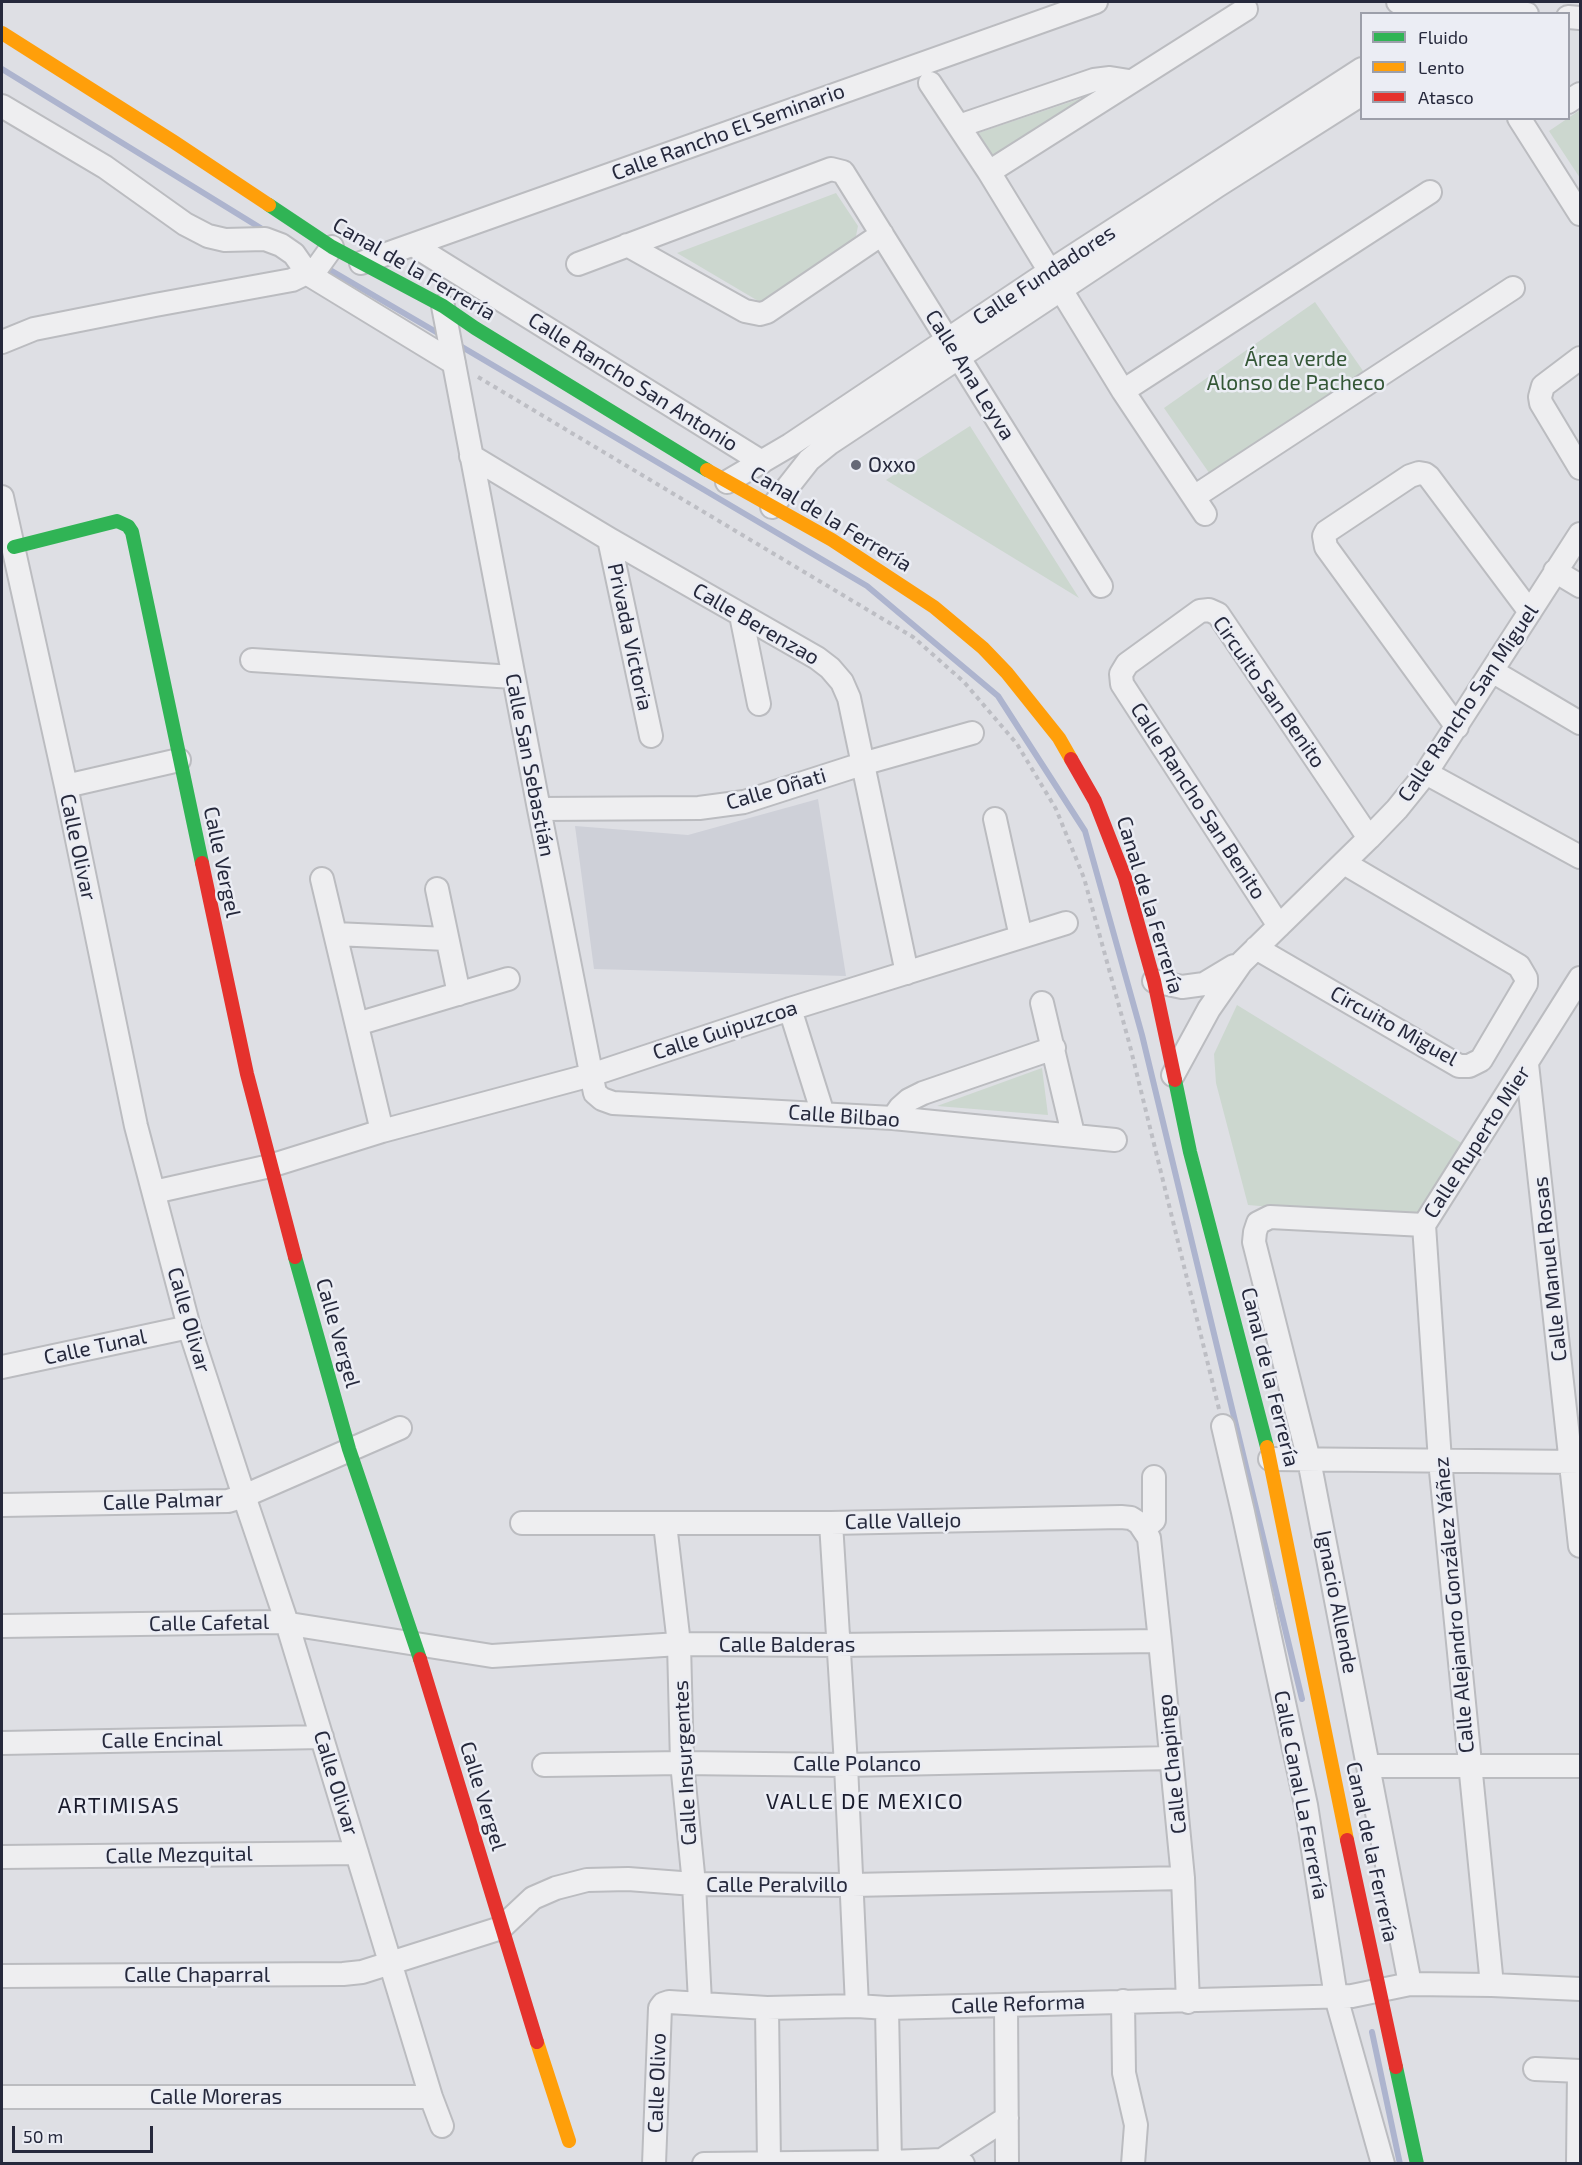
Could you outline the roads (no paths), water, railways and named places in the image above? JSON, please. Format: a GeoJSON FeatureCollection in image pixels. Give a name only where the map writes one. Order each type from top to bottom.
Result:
{"type":"FeatureCollection","features":[{"type":"Feature","properties":{"kind":"street","name":"Calle Rancho El Seminario"},"geometry":{"type":"LineString","coordinates":[[362,263],[1096,2]]}},
{"type":"Feature","properties":{"kind":"street"},"geometry":{"type":"LineString","coordinates":[[1398,2],[1506,12]]}},
{"type":"Feature","properties":{"kind":"street"},"geometry":{"type":"LineString","coordinates":[[989,171],[1246,9]]}},
{"type":"Feature","properties":{"kind":"street","name":"Canal de la Ferrería"},"geometry":{"type":"LineString","coordinates":[[2,33],[174,142],[321,261],[362,263],[443,306],[474,328],[727,482],[832,540],[934,607],[983,648],[1059,738],[1095,801],[1106,827],[1125,878],[1154,981],[1173,1075],[1209,1229],[1235,1318],[1270,1460],[1331,1766],[1360,1994],[1417,2163]]}},
{"type":"Feature","properties":{"kind":"street","name":"Calle Fundadores"},"geometry":{"type":"LineString","coordinates":[[727,482],[953,347],[1062,291],[1360,70]]}},
{"type":"Feature","properties":{"kind":"street"},"geometry":{"type":"LineString","coordinates":[[959,126],[1094,80],[1110,78],[1129,81]]}},
{"type":"Feature","properties":{"kind":"street"},"geometry":{"type":"LineString","coordinates":[[930,83],[989,171],[1123,391],[1199,506],[1513,288]]}},
{"type":"Feature","properties":{"kind":"street","name":"Calle Fundadores"},"geometry":{"type":"LineString","coordinates":[[772,507],[809,460],[1050,270],[1360,95]]}},
{"type":"Feature","properties":{"kind":"street"},"geometry":{"type":"LineString","coordinates":[[2,106],[105,167],[192,228],[208,236],[225,240],[265,239],[281,245],[294,254],[321,261],[454,363]]}},
{"type":"Feature","properties":{"kind":"street"},"geometry":{"type":"LineString","coordinates":[[1529,122],[1581,214]]}},
{"type":"Feature","properties":{"kind":"street","name":"Calle Ana Leyva"},"geometry":{"type":"LineString","coordinates":[[627,245],[835,168],[843,172],[1101,586]]}},
{"type":"Feature","properties":{"kind":"street"},"geometry":{"type":"LineString","coordinates":[[1123,391],[1430,192]]}},
{"type":"Feature","properties":{"kind":"street"},"geometry":{"type":"LineString","coordinates":[[578,264],[627,245],[745,311],[760,314],[882,234]]}},
{"type":"Feature","properties":{"kind":"street","name":"Calle Rancho San Antonio"},"geometry":{"type":"LineString","coordinates":[[413,245],[762,462]]}},
{"type":"Feature","properties":{"kind":"street"},"geometry":{"type":"LineString","coordinates":[[2,342],[34,329],[274,285],[321,261]]}},
{"type":"Feature","properties":{"kind":"street","name":"Calle San Sebastián"},"geometry":{"type":"LineString","coordinates":[[443,306],[538,809],[591,1074]]}},
{"type":"Feature","properties":{"kind":"street"},"geometry":{"type":"LineString","coordinates":[[1581,358],[1543,386],[1540,397],[1541,403],[1581,468]]}},
{"type":"Feature","properties":{"kind":"street","name":"Calle Berenzao"},"geometry":{"type":"LineString","coordinates":[[471,456],[609,539],[817,658],[842,681],[849,698],[907,973]]}},
{"type":"Feature","properties":{"kind":"street"},"geometry":{"type":"LineString","coordinates":[[1457,727],[1326,547],[1324,542],[1326,532],[1410,476],[1425,474],[1530,612]]}},
{"type":"Feature","properties":{"kind":"street","name":"Calle Olivar"},"geometry":{"type":"LineString","coordinates":[[2,497],[66,786],[136,1126],[189,1327],[243,1496],[287,1623],[431,2097],[442,2126]]}},
{"type":"Feature","properties":{"kind":"street","name":"Calle Vergel"},"geometry":{"type":"LineString","coordinates":[[14,547],[117,521],[123,522],[132,532],[247,1074],[270,1166],[349,1449],[415,1642],[501,1928],[569,2141]]}},
{"type":"Feature","properties":{"kind":"street","name":"Calle Rancho San Miguel"},"geometry":{"type":"LineString","coordinates":[[1154,981],[1182,987],[1204,984],[1248,955],[1369,838],[1426,773],[1581,534]]}},
{"type":"Feature","properties":{"kind":"street","name":"Privada Victoria"},"geometry":{"type":"LineString","coordinates":[[609,539],[651,736]]}},
{"type":"Feature","properties":{"kind":"street"},"geometry":{"type":"LineString","coordinates":[[1555,571],[1581,586]]}},
{"type":"Feature","properties":{"kind":"street","name":"Circuito San Benito"},"geometry":{"type":"LineString","coordinates":[[1121,674],[1126,664],[1200,611],[1209,610],[1218,614],[1369,838]]}},
{"type":"Feature","properties":{"kind":"street"},"geometry":{"type":"LineString","coordinates":[[741,615],[759,704]]}},
{"type":"Feature","properties":{"kind":"street"},"geometry":{"type":"LineString","coordinates":[[252,660],[513,677]]}},
{"type":"Feature","properties":{"kind":"street"},"geometry":{"type":"LineString","coordinates":[[1492,671],[1581,723]]}},
{"type":"Feature","properties":{"kind":"street","name":"Calle Rancho San Benito"},"geometry":{"type":"LineString","coordinates":[[1121,674],[1122,684],[1279,926]]}},
{"type":"Feature","properties":{"kind":"street","name":"Calle Oñati"},"geometry":{"type":"LineString","coordinates":[[538,809],[683,808],[744,802],[862,764],[972,733]]}},
{"type":"Feature","properties":{"kind":"street"},"geometry":{"type":"LineString","coordinates":[[66,786],[179,760]]}},
{"type":"Feature","properties":{"kind":"street"},"geometry":{"type":"LineString","coordinates":[[1426,773],[1581,856]]}},
{"type":"Feature","properties":{"kind":"street"},"geometry":{"type":"LineString","coordinates":[[994,819],[1021,937]]}},
{"type":"Feature","properties":{"kind":"street","name":"Circuito Miguel"},"geometry":{"type":"LineString","coordinates":[[1248,955],[1459,1066],[1469,1066],[1481,1060],[1526,984],[1526,978],[1519,966],[1344,863]]}},
{"type":"Feature","properties":{"kind":"street"},"geometry":{"type":"LineString","coordinates":[[322,879],[382,1131]]}},
{"type":"Feature","properties":{"kind":"street"},"geometry":{"type":"LineString","coordinates":[[437,888],[459,994]]}},
{"type":"Feature","properties":{"kind":"street","name":"Calle Guipuzcoa"},"geometry":{"type":"LineString","coordinates":[[154,1192],[270,1166],[382,1131],[591,1074],[1066,923]]}},
{"type":"Feature","properties":{"kind":"street"},"geometry":{"type":"LineString","coordinates":[[335,934],[447,939]]}},
{"type":"Feature","properties":{"kind":"street","name":"Calle Rancho San Miguel"},"geometry":{"type":"LineString","coordinates":[[1173,1075],[1209,1009],[1248,955]]}},
{"type":"Feature","properties":{"kind":"street","name":"Calle Ruperto Mier"},"geometry":{"type":"LineString","coordinates":[[1258,1224],[1270,1217],[1424,1225],[1581,978]]}},
{"type":"Feature","properties":{"kind":"street"},"geometry":{"type":"LineString","coordinates":[[357,1024],[508,979]]}},
{"type":"Feature","properties":{"kind":"street"},"geometry":{"type":"LineString","coordinates":[[1042,1003],[1073,1134]]}},
{"type":"Feature","properties":{"kind":"street"},"geometry":{"type":"LineString","coordinates":[[790,1009],[823,1114]]}},
{"type":"Feature","properties":{"kind":"street"},"geometry":{"type":"LineString","coordinates":[[893,1118],[909,1100],[923,1093],[1054,1048]]}},
{"type":"Feature","properties":{"kind":"street","name":"Calle Manuel Rosas"},"geometry":{"type":"LineString","coordinates":[[1527,1064],[1576,1462],[1581,1546]]}},
{"type":"Feature","properties":{"kind":"street","name":"Calle Bilbao"},"geometry":{"type":"LineString","coordinates":[[591,1074],[595,1093],[602,1099],[613,1103],[893,1118],[1073,1134],[1115,1140]]}},
{"type":"Feature","properties":{"kind":"street","name":"Ignacio Allende"},"geometry":{"type":"LineString","coordinates":[[1258,1224],[1254,1242],[1309,1460],[1410,1984]]}},
{"type":"Feature","properties":{"kind":"street","name":"Calle Alejandro González Yáñez"},"geometry":{"type":"LineString","coordinates":[[1424,1225],[1440,1461],[1492,1985]]}},
{"type":"Feature","properties":{"kind":"street","name":"Calle Tunal"},"geometry":{"type":"LineString","coordinates":[[2,1367],[189,1327]]}},
{"type":"Feature","properties":{"kind":"street","name":"Calle Canal La Ferrería"},"geometry":{"type":"LineString","coordinates":[[1223,1426],[1306,1805],[1360,1994],[1383,2163]]}},
{"type":"Feature","properties":{"kind":"street","name":"Calle Palmar"},"geometry":{"type":"LineString","coordinates":[[2,1505],[228,1501],[400,1428]]}},
{"type":"Feature","properties":{"kind":"street"},"geometry":{"type":"LineString","coordinates":[[1270,1460],[1576,1462]]}},
{"type":"Feature","properties":{"kind":"street"},"geometry":{"type":"LineString","coordinates":[[1142,1526],[1154,1520],[1154,1476]]}},
{"type":"Feature","properties":{"kind":"street","name":"Calle Vallejo"},"geometry":{"type":"LineString","coordinates":[[522,1523],[831,1523],[1121,1517],[1131,1518],[1142,1526]]}},
{"type":"Feature","properties":{"kind":"street"},"geometry":{"type":"LineString","coordinates":[[831,1523],[846,1765],[857,2006]]}},
{"type":"Feature","properties":{"kind":"street","name":"Calle Insurgentes"},"geometry":{"type":"LineString","coordinates":[[664,1524],[679,1644],[682,1763],[694,1884],[700,2002]]}},
{"type":"Feature","properties":{"kind":"street","name":"Calle Chapingo"},"geometry":{"type":"LineString","coordinates":[[1142,1526],[1149,1538],[1184,1878],[1188,2002]]}},
{"type":"Feature","properties":{"kind":"street","name":"Calle Cafetal"},"geometry":{"type":"LineString","coordinates":[[2,1626],[263,1622],[287,1623],[415,1642]]}},
{"type":"Feature","properties":{"kind":"street","name":"Calle Balderas"},"geometry":{"type":"LineString","coordinates":[[415,1642],[492,1656],[679,1644],[837,1645],[1160,1641]]}},
{"type":"Feature","properties":{"kind":"street","name":"Calle Encinal"},"geometry":{"type":"LineString","coordinates":[[2,1743],[322,1737]]}},
{"type":"Feature","properties":{"kind":"street","name":"Calle Polanco"},"geometry":{"type":"LineString","coordinates":[[544,1765],[682,1763],[846,1765],[1171,1758]]}},
{"type":"Feature","properties":{"kind":"street"},"geometry":{"type":"LineString","coordinates":[[1369,1766],[1581,1766]]}},
{"type":"Feature","properties":{"kind":"street","name":"Calle Mezquital"},"geometry":{"type":"LineString","coordinates":[[2,1857],[357,1853]]}},
{"type":"Feature","properties":{"kind":"street","name":"Calle Peralvillo"},"geometry":{"type":"LineString","coordinates":[[390,1963],[501,1928],[533,1898],[577,1882],[628,1879],[694,1884],[852,1885],[1184,1878]]}},
{"type":"Feature","properties":{"kind":"street","name":"Calle Chaparral"},"geometry":{"type":"LineString","coordinates":[[2,1976],[343,1974],[375,1969],[390,1963]]}},
{"type":"Feature","properties":{"kind":"street","name":"Calle Reforma"},"geometry":{"type":"LineString","coordinates":[[663,2004],[700,2002],[768,2008],[857,2006],[886,2008],[1123,2001],[1188,2002],[1360,1994],[1410,1984],[1581,1989]]}},
{"type":"Feature","properties":{"kind":"street"},"geometry":{"type":"LineString","coordinates":[[1123,2001],[1124,2073],[1136,2125],[1133,2163]]}},
{"type":"Feature","properties":{"kind":"street","name":"Calle Olivo"},"geometry":{"type":"LineString","coordinates":[[654,2163],[660,2008],[663,2004]]}},
{"type":"Feature","properties":{"kind":"street"},"geometry":{"type":"LineString","coordinates":[[1006,2005],[1007,2163]]}},
{"type":"Feature","properties":{"kind":"street"},"geometry":{"type":"LineString","coordinates":[[768,2008],[769,2163]]}},
{"type":"Feature","properties":{"kind":"street"},"geometry":{"type":"LineString","coordinates":[[886,2008],[890,2163]]}},
{"type":"Feature","properties":{"kind":"street"},"geometry":{"type":"LineString","coordinates":[[1535,2069],[1580,2071],[1578,2163]]}},
{"type":"Feature","properties":{"kind":"street","name":"Calle Moreras"},"geometry":{"type":"LineString","coordinates":[[2,2097],[431,2097]]}},
{"type":"Feature","properties":{"kind":"street"},"geometry":{"type":"LineString","coordinates":[[704,2163],[952,2162],[1007,2118]]}},
{"type":"Feature","properties":{"kind":"waterway"},"geometry":{"type":"LineString","coordinates":[[2,69],[267,232]]}},
{"type":"Feature","properties":{"kind":"waterway"},"geometry":{"type":"LineString","coordinates":[[325,267],[443,336]]}},
{"type":"Feature","properties":{"kind":"waterway"},"geometry":{"type":"LineString","coordinates":[[457,344],[867,586],[998,696],[1085,831],[1142,1035],[1302,1699]]}},
{"type":"Feature","properties":{"kind":"waterway"},"geometry":{"type":"LineString","coordinates":[[1372,2032],[1400,2164]]}},
{"type":"Feature","properties":{"kind":"place","name":"Oxxo"},"geometry":{"type":"Point","coordinates":[856,465]}},
{"type":"Feature","properties":{"kind":"district","name":"VALLE DE MEXICO"},"geometry":{"type":"Point","coordinates":[865,1802]}},
{"type":"Feature","properties":{"kind":"district","name":"ARTIMISAS"},"geometry":{"type":"Point","coordinates":[119,1806]}},
{"type":"Feature","properties":{"kind":"park label","name":"Área verde Alonso de Pacheco"},"geometry":{"type":"Point","coordinates":[1296,371]}}]}
